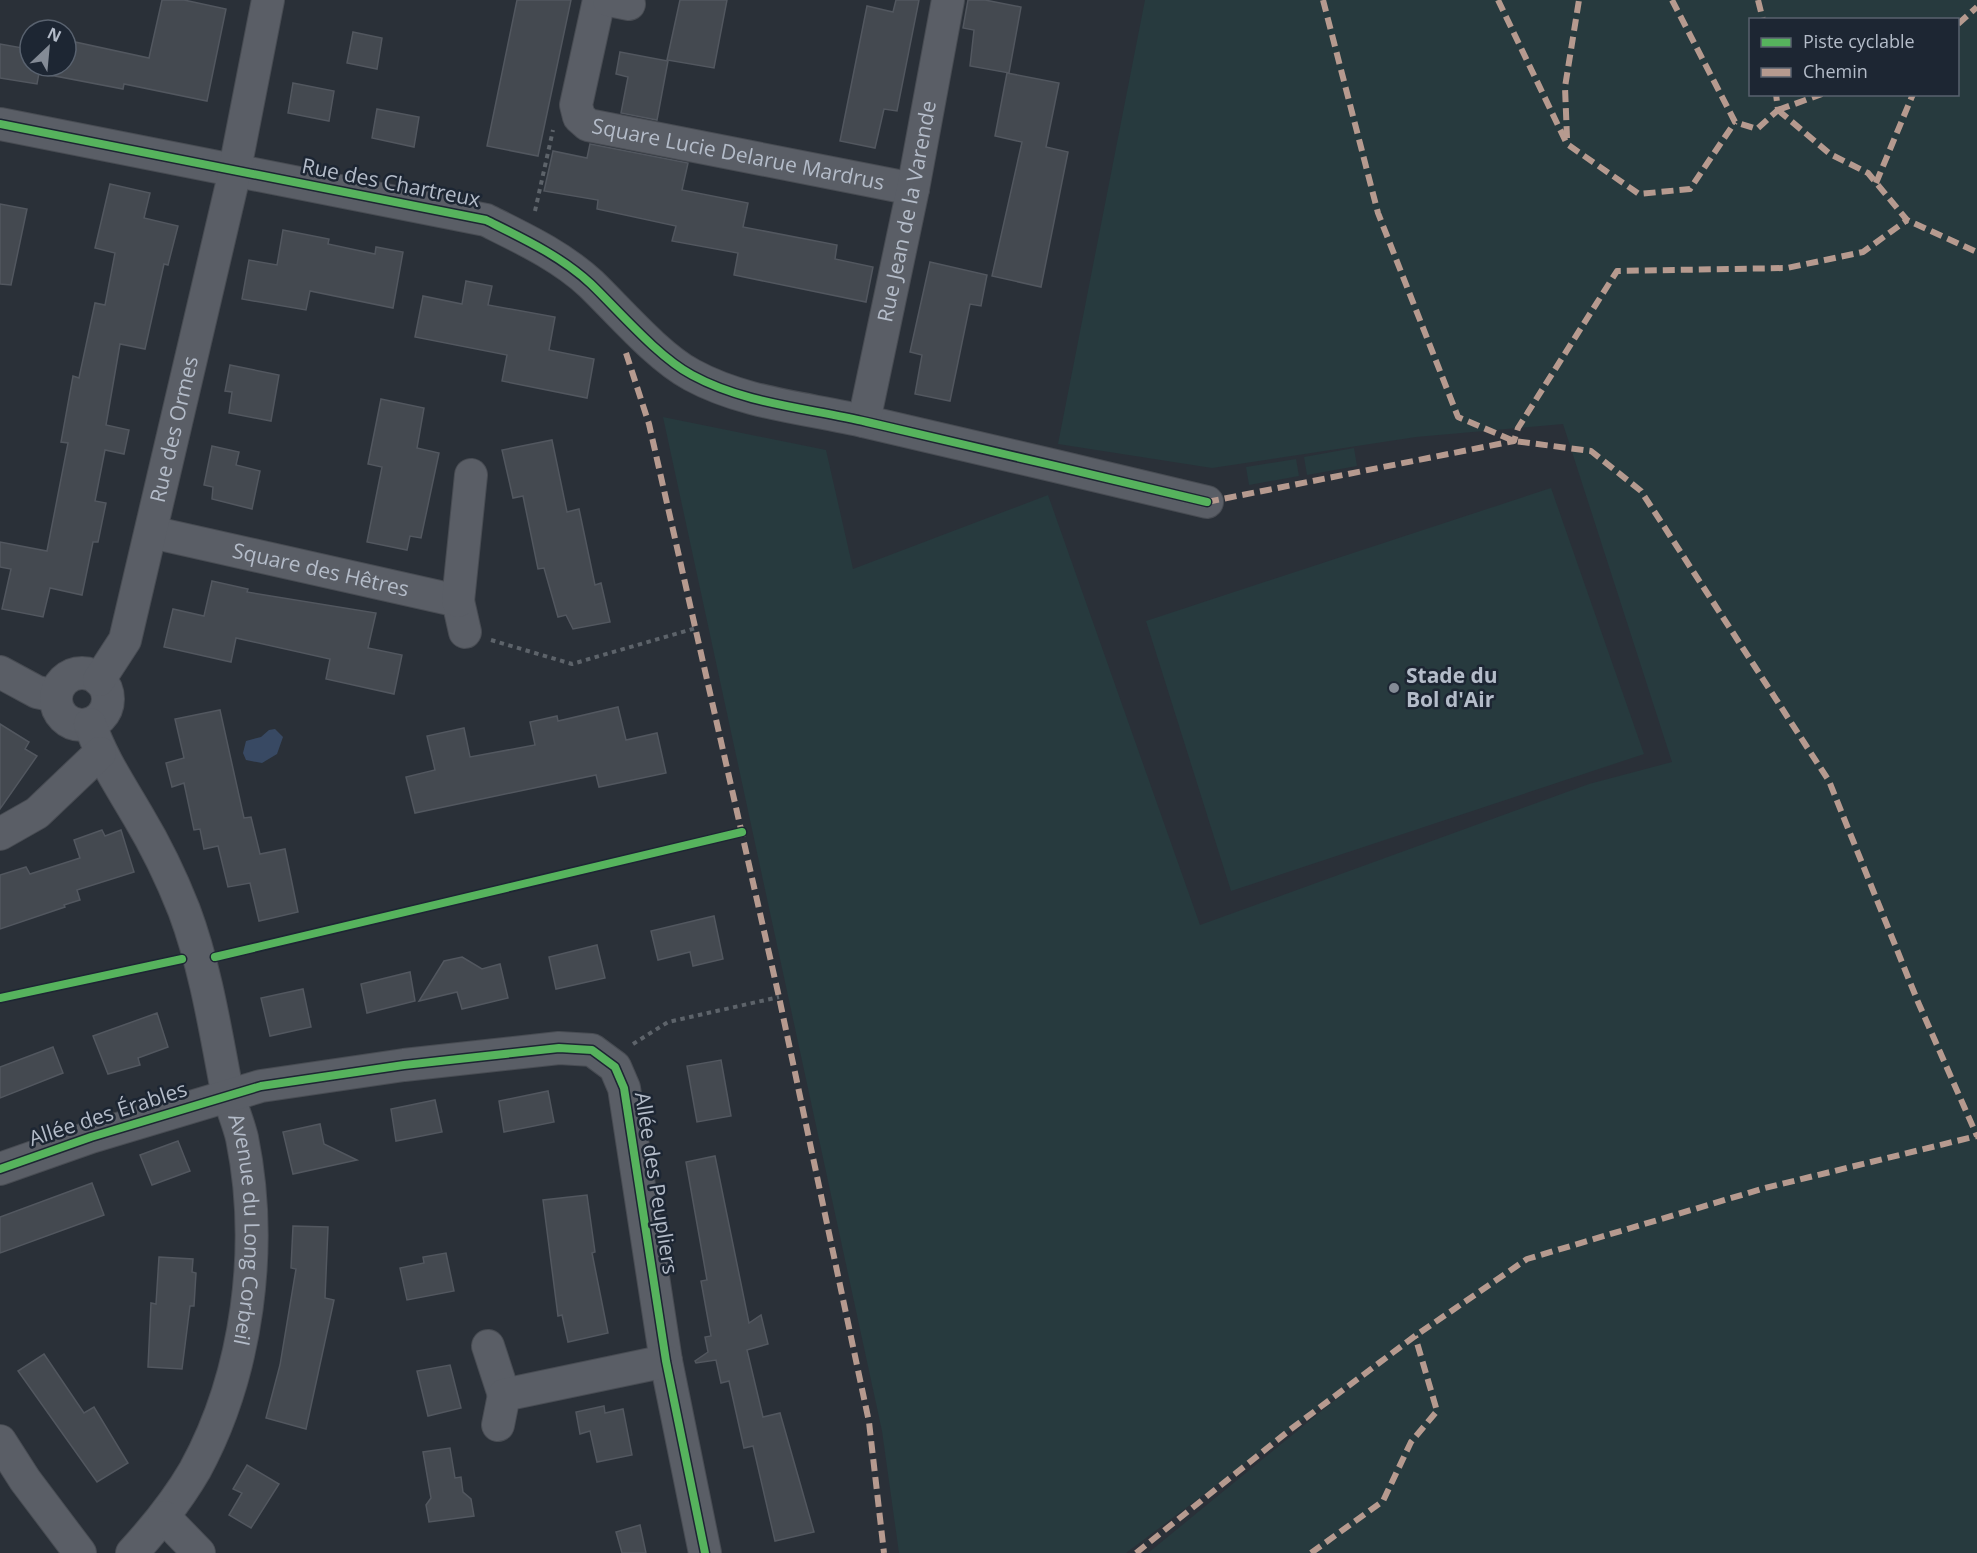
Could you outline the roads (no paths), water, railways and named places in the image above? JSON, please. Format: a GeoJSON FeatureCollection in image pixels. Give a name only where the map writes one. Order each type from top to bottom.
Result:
{"type":"FeatureCollection","features":[{"type":"Feature","properties":{"kind":"street","name":"Rue des Ormes"},"geometry":{"type":"LineString","coordinates":[[99,680],[125,640],[235,171],[268,0]]}},
{"type":"Feature","properties":{"kind":"street","name":"Rue Jean de la Varende"},"geometry":{"type":"LineString","coordinates":[[864,421],[913,189],[948,0]]}},
{"type":"Feature","properties":{"kind":"street","name":"Square Lucie Delarue Mardrus"},"geometry":{"type":"LineString","coordinates":[[612,1],[576,105],[579,117],[588,125],[913,189]]}},
{"type":"Feature","properties":{"kind":"street","name":"Rue des Chartreux"},"geometry":{"type":"LineString","coordinates":[[0,124],[486,220],[525,239],[589,282],[641,334],[690,374],[731,393],[864,421],[1207,502]]}},
{"type":"Feature","properties":{"kind":"street"},"geometry":{"type":"LineString","coordinates":[[465,632],[458,601],[471,476]]}},
{"type":"Feature","properties":{"kind":"street","name":"Square des Hêtres"},"geometry":{"type":"LineString","coordinates":[[151,532],[458,601]]}},
{"type":"Feature","properties":{"kind":"street"},"geometry":{"type":"LineString","coordinates":[[0,672],[38,692],[56,696]]}},
{"type":"Feature","properties":{"kind":"street"},"geometry":{"type":"LineString","coordinates":[[85,673],[99,680],[108,695],[107,704],[98,720],[73,724],[65,719],[60,712],[56,696],[63,681],[69,676],[85,673]]}},
{"type":"Feature","properties":{"kind":"street","name":"Avenue du Long Corbeil"},"geometry":{"type":"LineString","coordinates":[[90,723],[100,753],[164,864],[184,911],[199,960],[228,1095],[242,1137],[248,1180],[251,1230],[248,1288],[237,1353],[219,1417],[194,1470],[164,1517],[132,1553]]}},
{"type":"Feature","properties":{"kind":"street"},"geometry":{"type":"LineString","coordinates":[[0,834],[37,813],[100,753]]}},
{"type":"Feature","properties":{"kind":"street","name":"Allée des Peupliers"},"geometry":{"type":"LineString","coordinates":[[228,1095],[261,1086],[404,1065],[559,1048],[592,1050],[615,1066],[624,1088],[666,1361],[705,1553]]}},
{"type":"Feature","properties":{"kind":"street","name":"Allée des Érables"},"geometry":{"type":"LineString","coordinates":[[0,1169],[91,1137],[228,1095]]}},
{"type":"Feature","properties":{"kind":"street"},"geometry":{"type":"LineString","coordinates":[[488,1346],[501,1410],[666,1361]]}},
{"type":"Feature","properties":{"kind":"street"},"geometry":{"type":"LineString","coordinates":[[0,1442],[25,1480],[80,1553]]}},
{"type":"Feature","properties":{"kind":"street"},"geometry":{"type":"LineString","coordinates":[[164,1517],[199,1553]]}},
{"type":"Feature","properties":{"kind":"water"},"geometry":{"type":"Polygon","coordinates":[[[275,729],[283,737],[277,754],[262,763],[246,760],[243,753],[246,741],[261,737],[269,730],[275,729]]]}},
{"type":"Feature","properties":{"kind":"place","name":"Stade du Bol d'Air"},"geometry":{"type":"Point","coordinates":[1394,688]}}]}
